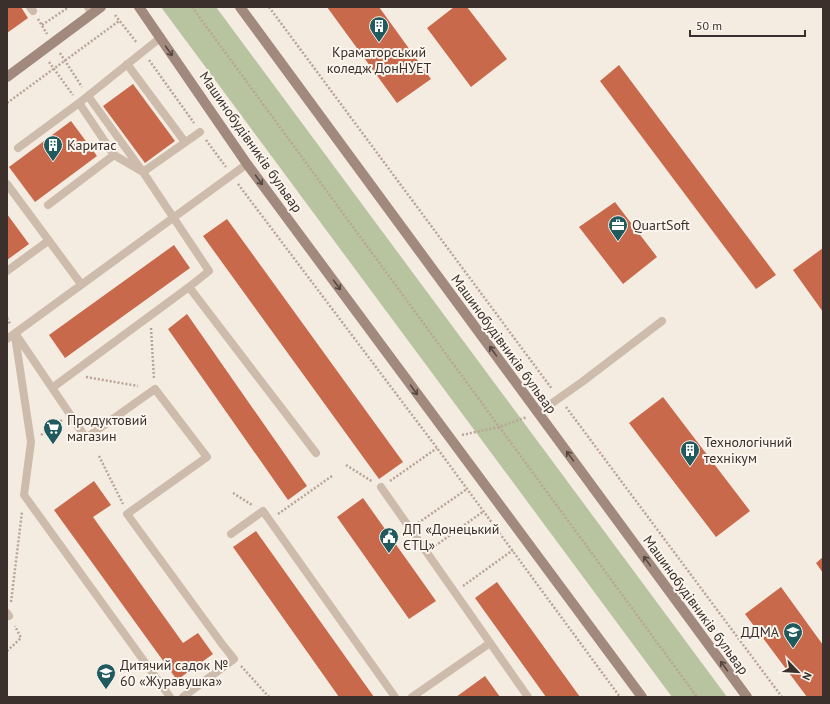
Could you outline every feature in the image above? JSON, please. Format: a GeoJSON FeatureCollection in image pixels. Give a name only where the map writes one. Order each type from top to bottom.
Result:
{"type":"FeatureCollection","features":[{"type":"Feature","properties":{"kind":"street"},"geometry":{"type":"LineString","coordinates":[[7,77],[42,51],[90,10],[101,7]]}},
{"type":"Feature","properties":{"kind":"street","name":"Машинобудівників бульвар"},"geometry":{"type":"LineString","coordinates":[[139,7],[247,164],[642,697]]}},
{"type":"Feature","properties":{"kind":"street","name":"Машинобудівників бульвар"},"geometry":{"type":"LineString","coordinates":[[240,7],[747,697]]}},
{"type":"Feature","properties":{"kind":"lane"},"geometry":{"type":"LineString","coordinates":[[18,148],[79,104],[160,38]]}},
{"type":"Feature","properties":{"kind":"lane"},"geometry":{"type":"LineString","coordinates":[[127,64],[185,142]]}},
{"type":"Feature","properties":{"kind":"lane"},"geometry":{"type":"LineString","coordinates":[[52,388],[210,271],[174,216],[88,96]]}},
{"type":"Feature","properties":{"kind":"lane"},"geometry":{"type":"LineString","coordinates":[[79,104],[114,155],[143,172]]}},
{"type":"Feature","properties":{"kind":"lane"},"geometry":{"type":"LineString","coordinates":[[143,172],[200,132]]}},
{"type":"Feature","properties":{"kind":"lane"},"geometry":{"type":"LineString","coordinates":[[48,205],[114,155]]}},
{"type":"Feature","properties":{"kind":"lane"},"geometry":{"type":"LineString","coordinates":[[7,339],[247,164]]}},
{"type":"Feature","properties":{"kind":"lane"},"geometry":{"type":"LineString","coordinates":[[7,184],[81,284]]}},
{"type":"Feature","properties":{"kind":"lane"},"geometry":{"type":"LineString","coordinates":[[7,271],[48,241]]}},
{"type":"Feature","properties":{"kind":"lane"},"geometry":{"type":"LineString","coordinates":[[189,287],[316,453]]}},
{"type":"Feature","properties":{"kind":"lane"},"geometry":{"type":"LineString","coordinates":[[538,413],[662,321]]}},
{"type":"Feature","properties":{"kind":"lane"},"geometry":{"type":"LineString","coordinates":[[15,333],[86,438],[155,389],[207,457],[127,514],[234,659],[183,697]]}},
{"type":"Feature","properties":{"kind":"lane"},"geometry":{"type":"LineString","coordinates":[[15,333],[31,442],[24,495],[170,697]]}},
{"type":"Feature","properties":{"kind":"lane"},"geometry":{"type":"LineString","coordinates":[[380,487],[528,697]]}},
{"type":"Feature","properties":{"kind":"lane"},"geometry":{"type":"LineString","coordinates":[[231,534],[263,511],[395,697]]}},
{"type":"Feature","properties":{"kind":"lane"},"geometry":{"type":"LineString","coordinates":[[412,697],[490,643]]}},
{"type":"Feature","properties":{"kind":"path"},"geometry":{"type":"LineString","coordinates":[[42,26],[69,7]]}},
{"type":"Feature","properties":{"kind":"path"},"geometry":{"type":"LineString","coordinates":[[192,7],[697,697]]}},
{"type":"Feature","properties":{"kind":"path"},"geometry":{"type":"LineString","coordinates":[[269,7],[782,697]]}},
{"type":"Feature","properties":{"kind":"path"},"geometry":{"type":"LineString","coordinates":[[115,15],[200,132],[513,550],[620,697]]}},
{"type":"Feature","properties":{"kind":"path"},"geometry":{"type":"LineString","coordinates":[[7,103],[119,21]]}},
{"type":"Feature","properties":{"kind":"path"},"geometry":{"type":"LineString","coordinates":[[42,51],[79,104]]}},
{"type":"Feature","properties":{"kind":"path"},"geometry":{"type":"LineString","coordinates":[[65,60],[88,96]]}},
{"type":"Feature","properties":{"kind":"path"},"geometry":{"type":"LineString","coordinates":[[71,374],[155,389],[150,316]]}},
{"type":"Feature","properties":{"kind":"path"},"geometry":{"type":"LineString","coordinates":[[450,438],[499,427],[538,413]]}},
{"type":"Feature","properties":{"kind":"path"},"geometry":{"type":"LineString","coordinates":[[31,442],[70,414]]}},
{"type":"Feature","properties":{"kind":"path"},"geometry":{"type":"LineString","coordinates":[[346,465],[380,487],[437,448]]}},
{"type":"Feature","properties":{"kind":"path"},"geometry":{"type":"LineString","coordinates":[[100,456],[127,514]]}},
{"type":"Feature","properties":{"kind":"path"},"geometry":{"type":"LineString","coordinates":[[269,520],[332,476]]}},
{"type":"Feature","properties":{"kind":"path"},"geometry":{"type":"LineString","coordinates":[[410,529],[467,489]]}},
{"type":"Feature","properties":{"kind":"path"},"geometry":{"type":"LineString","coordinates":[[233,493],[263,511]]}},
{"type":"Feature","properties":{"kind":"path"},"geometry":{"type":"LineString","coordinates":[[7,651],[21,638],[8,615],[24,495]]}},
{"type":"Feature","properties":{"kind":"path"},"geometry":{"type":"LineString","coordinates":[[426,552],[484,511]]}},
{"type":"Feature","properties":{"kind":"path"},"geometry":{"type":"LineString","coordinates":[[454,592],[513,550]]}},
{"type":"Feature","properties":{"kind":"path"},"geometry":{"type":"LineString","coordinates":[[234,659],[269,697]]}},
{"type":"Feature","properties":{"kind":"green space"},"geometry":{"type":"Polygon","coordinates":[[[161,7],[216,7],[727,697],[672,697],[161,7]]]}},
{"type":"Feature","properties":{"kind":"building"},"geometry":{"type":"Polygon","coordinates":[[[7,7],[21,7],[28,18],[7,33],[7,7]]]}},
{"type":"Feature","properties":{"kind":"building","name":"Краматорський коледж ДонНУЕТ"},"geometry":{"type":"Polygon","coordinates":[[[327,7],[379,7],[431,79],[397,103],[327,7]]]}},
{"type":"Feature","properties":{"kind":"building"},"geometry":{"type":"Polygon","coordinates":[[[454,7],[467,7],[507,59],[471,87],[427,28],[454,7]]]}},
{"type":"Feature","properties":{"kind":"building"},"geometry":{"type":"Polygon","coordinates":[[[619,65],[776,275],[756,289],[600,81],[619,65]]]}},
{"type":"Feature","properties":{"kind":"building"},"geometry":{"type":"Polygon","coordinates":[[[133,84],[175,141],[145,163],[103,106],[133,84]]]}},
{"type":"Feature","properties":{"kind":"building","name":"Каритас"},"geometry":{"type":"Polygon","coordinates":[[[71,121],[97,156],[35,202],[9,167],[71,121]]]}},
{"type":"Feature","properties":{"kind":"building","name":"QuartSoft"},"geometry":{"type":"Polygon","coordinates":[[[615,202],[657,257],[623,284],[579,227],[615,202]]]}},
{"type":"Feature","properties":{"kind":"building"},"geometry":{"type":"Polygon","coordinates":[[[7,214],[29,244],[7,260],[7,214]]]}},
{"type":"Feature","properties":{"kind":"building"},"geometry":{"type":"Polygon","coordinates":[[[227,219],[403,462],[379,479],[203,236],[227,219]]]}},
{"type":"Feature","properties":{"kind":"building"},"geometry":{"type":"Polygon","coordinates":[[[174,245],[190,268],[65,358],[49,335],[174,245]]]}},
{"type":"Feature","properties":{"kind":"building"},"geometry":{"type":"Polygon","coordinates":[[[823,248],[823,312],[793,270],[823,248]]]}},
{"type":"Feature","properties":{"kind":"building"},"geometry":{"type":"Polygon","coordinates":[[[187,314],[307,486],[288,500],[168,329],[187,314]]]}},
{"type":"Feature","properties":{"kind":"building","name":"Технологічний технікум"},"geometry":{"type":"Polygon","coordinates":[[[663,397],[750,511],[716,537],[629,423],[663,397]]]}},
{"type":"Feature","properties":{"kind":"building"},"geometry":{"type":"Polygon","coordinates":[[[94,481],[111,505],[93,517],[183,643],[198,633],[213,654],[177,680],[54,510],[94,481]]]}},
{"type":"Feature","properties":{"kind":"building"},"geometry":{"type":"Polygon","coordinates":[[[363,498],[436,601],[409,619],[337,517],[363,498]]]}},
{"type":"Feature","properties":{"kind":"building"},"geometry":{"type":"Polygon","coordinates":[[[256,531],[374,697],[339,697],[233,547],[256,531]]]}},
{"type":"Feature","properties":{"kind":"building"},"geometry":{"type":"Polygon","coordinates":[[[823,557],[823,573],[816,563],[823,557]]]}},
{"type":"Feature","properties":{"kind":"building"},"geometry":{"type":"Polygon","coordinates":[[[497,582],[580,697],[546,697],[475,598],[497,582]]]}},
{"type":"Feature","properties":{"kind":"building"},"geometry":{"type":"Polygon","coordinates":[[[781,587],[823,645],[823,697],[807,697],[745,614],[781,587]]]}},
{"type":"Feature","properties":{"kind":"building"},"geometry":{"type":"Polygon","coordinates":[[[485,676],[500,697],[456,697],[485,676]]]}},
{"type":"Feature","properties":{"kind":"place","name":"Краматорський коледж ДонНУЕТ"},"geometry":{"type":"Point","coordinates":[379,43]}},
{"type":"Feature","properties":{"kind":"place","name":"Каритас"},"geometry":{"type":"Point","coordinates":[53,162]}},
{"type":"Feature","properties":{"kind":"place","name":"QuartSoft"},"geometry":{"type":"Point","coordinates":[618,242]}},
{"type":"Feature","properties":{"kind":"place","name":"Продуктовий магазин"},"geometry":{"type":"Point","coordinates":[53,445]}},
{"type":"Feature","properties":{"kind":"place","name":"Технологічний технікум"},"geometry":{"type":"Point","coordinates":[690,467]}},
{"type":"Feature","properties":{"kind":"place","name":"ДП «Донецький ЄТЦ»"},"geometry":{"type":"Point","coordinates":[389,554]}},
{"type":"Feature","properties":{"kind":"place","name":"ДДМА"},"geometry":{"type":"Point","coordinates":[793,649]}},
{"type":"Feature","properties":{"kind":"place","name":"Дитячий садок № 60 «Журавушка»"},"geometry":{"type":"Point","coordinates":[106,690]}}]}
